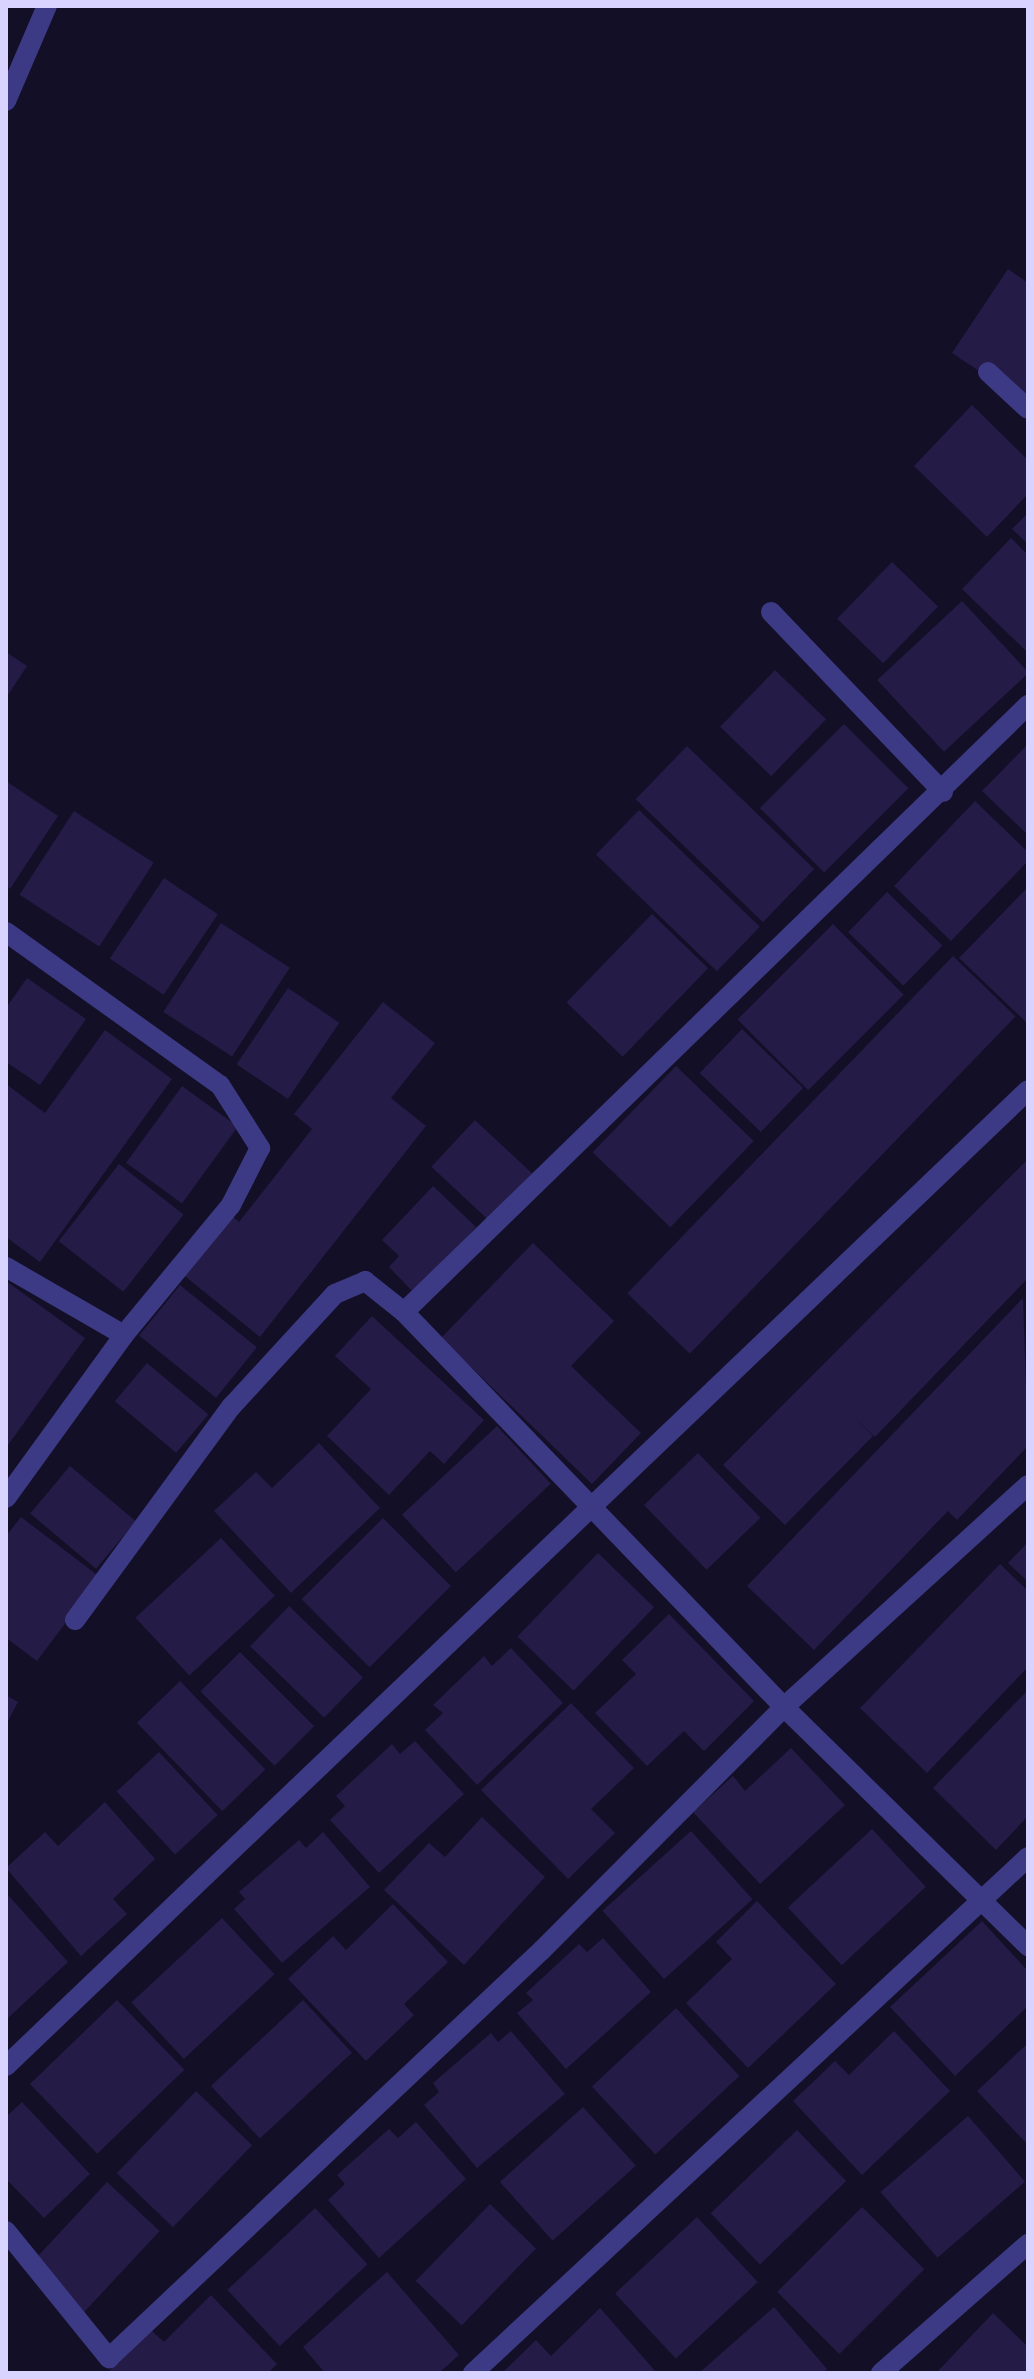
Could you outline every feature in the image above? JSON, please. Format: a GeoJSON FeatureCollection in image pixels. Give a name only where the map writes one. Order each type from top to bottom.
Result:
{"type":"FeatureCollection","features":[{"type":"Feature","properties":{"kind":"street"},"geometry":{"type":"LineString","coordinates":[[6,101],[47,6]]}},
{"type":"Feature","properties":{"kind":"street"},"geometry":{"type":"LineString","coordinates":[[988,372],[1028,409]]}},
{"type":"Feature","properties":{"kind":"street"},"geometry":{"type":"LineString","coordinates":[[771,612],[943,792]]}},
{"type":"Feature","properties":{"kind":"street"},"geometry":{"type":"LineString","coordinates":[[404,1312],[943,792],[1028,705]]}},
{"type":"Feature","properties":{"kind":"street"},"geometry":{"type":"LineString","coordinates":[[6,932],[220,1085],[260,1148],[231,1205],[124,1335],[6,1498]]}},
{"type":"Feature","properties":{"kind":"street"},"geometry":{"type":"LineString","coordinates":[[6,2066],[586,1504],[1028,1090]]}},
{"type":"Feature","properties":{"kind":"street"},"geometry":{"type":"LineString","coordinates":[[6,1267],[124,1335]]}},
{"type":"Feature","properties":{"kind":"street"},"geometry":{"type":"LineString","coordinates":[[75,1620],[231,1407],[335,1294],[365,1281],[404,1312],[784,1707],[1028,1946]]}},
{"type":"Feature","properties":{"kind":"street"},"geometry":{"type":"LineString","coordinates":[[6,2231],[109,2358],[542,1950],[784,1707],[1028,1485]]}},
{"type":"Feature","properties":{"kind":"street"},"geometry":{"type":"LineString","coordinates":[[473,2373],[1028,1857]]}},
{"type":"Feature","properties":{"kind":"street"},"geometry":{"type":"LineString","coordinates":[[881,2373],[1028,2244]]}},
{"type":"Feature","properties":{"kind":"building"},"geometry":{"type":"Polygon","coordinates":[[[1008,269],[1028,283],[1028,404],[952,353],[1008,269]]]}},
{"type":"Feature","properties":{"kind":"building"},"geometry":{"type":"Polygon","coordinates":[[[972,405],[1028,460],[1028,494],[987,537],[914,466],[972,405]]]}},
{"type":"Feature","properties":{"kind":"building"},"geometry":{"type":"Polygon","coordinates":[[[1028,513],[1028,544],[1012,529],[1028,513]]]}},
{"type":"Feature","properties":{"kind":"building"},"geometry":{"type":"Polygon","coordinates":[[[1011,538],[1028,555],[1028,653],[962,589],[1011,538]]]}},
{"type":"Feature","properties":{"kind":"building"},"geometry":{"type":"Polygon","coordinates":[[[892,562],[938,606],[883,663],[837,619],[892,562]]]}},
{"type":"Feature","properties":{"kind":"building"},"geometry":{"type":"Polygon","coordinates":[[[962,601],[1028,673],[944,752],[877,680],[962,601]]]}},
{"type":"Feature","properties":{"kind":"building"},"geometry":{"type":"Polygon","coordinates":[[[6,652],[27,666],[6,698],[6,652]]]}},
{"type":"Feature","properties":{"kind":"building"},"geometry":{"type":"Polygon","coordinates":[[[775,670],[826,719],[771,776],[720,727],[775,670]]]}},
{"type":"Feature","properties":{"kind":"building"},"geometry":{"type":"Polygon","coordinates":[[[844,724],[908,788],[824,872],[760,808],[844,724]]]}},
{"type":"Feature","properties":{"kind":"building"},"geometry":{"type":"Polygon","coordinates":[[[1028,744],[1028,835],[982,791],[1028,744]]]}},
{"type":"Feature","properties":{"kind":"building"},"geometry":{"type":"Polygon","coordinates":[[[687,746],[814,869],[763,922],[636,799],[687,746]]]}},
{"type":"Feature","properties":{"kind":"building"},"geometry":{"type":"Polygon","coordinates":[[[6,781],[58,816],[10,889],[6,886],[6,781]]]}},
{"type":"Feature","properties":{"kind":"building"},"geometry":{"type":"Polygon","coordinates":[[[975,801],[1028,852],[1028,861],[951,941],[894,886],[975,801]]]}},
{"type":"Feature","properties":{"kind":"building"},"geometry":{"type":"Polygon","coordinates":[[[639,810],[760,927],[717,971],[596,855],[639,810]]]}},
{"type":"Feature","properties":{"kind":"building"},"geometry":{"type":"Polygon","coordinates":[[[74,811],[154,863],[99,947],[20,895],[74,811]]]}},
{"type":"Feature","properties":{"kind":"building"},"geometry":{"type":"Polygon","coordinates":[[[164,878],[218,914],[164,995],[110,958],[164,878]]]}},
{"type":"Feature","properties":{"kind":"building"},"geometry":{"type":"Polygon","coordinates":[[[1028,887],[1028,1024],[959,958],[1028,887]]]}},
{"type":"Feature","properties":{"kind":"building"},"geometry":{"type":"Polygon","coordinates":[[[887,892],[942,945],[903,986],[848,932],[887,892]]]}},
{"type":"Feature","properties":{"kind":"building"},"geometry":{"type":"Polygon","coordinates":[[[652,914],[708,968],[623,1057],[567,1002],[652,914]]]}},
{"type":"Feature","properties":{"kind":"building"},"geometry":{"type":"Polygon","coordinates":[[[221,923],[290,968],[232,1057],[163,1012],[221,923]]]}},
{"type":"Feature","properties":{"kind":"building"},"geometry":{"type":"Polygon","coordinates":[[[833,924],[904,995],[808,1090],[738,1019],[833,924]]]}},
{"type":"Feature","properties":{"kind":"building"},"geometry":{"type":"Polygon","coordinates":[[[953,956],[1016,1016],[690,1354],[627,1293],[953,956]]]}},
{"type":"Feature","properties":{"kind":"building"},"geometry":{"type":"Polygon","coordinates":[[[27,978],[86,1019],[40,1085],[6,1062],[6,1008],[27,978]]]}},
{"type":"Feature","properties":{"kind":"building"},"geometry":{"type":"Polygon","coordinates":[[[288,988],[339,1023],[288,1099],[237,1064],[288,988]]]}},
{"type":"Feature","properties":{"kind":"building"},"geometry":{"type":"Polygon","coordinates":[[[383,1002],[435,1043],[391,1098],[426,1126],[260,1337],[181,1273],[229,1213],[239,1222],[312,1129],[294,1114],[383,1002]]]}},
{"type":"Feature","properties":{"kind":"building"},"geometry":{"type":"Polygon","coordinates":[[[742,1029],[803,1088],[761,1132],[700,1073],[742,1029]]]}},
{"type":"Feature","properties":{"kind":"building"},"geometry":{"type":"Polygon","coordinates":[[[105,1030],[172,1079],[40,1262],[6,1237],[6,1084],[45,1113],[105,1030]]]}},
{"type":"Feature","properties":{"kind":"building"},"geometry":{"type":"Polygon","coordinates":[[[676,1066],[754,1141],[670,1227],[593,1152],[676,1066]]]}},
{"type":"Feature","properties":{"kind":"building"},"geometry":{"type":"Polygon","coordinates":[[[182,1086],[238,1127],[182,1203],[126,1163],[182,1086]]]}},
{"type":"Feature","properties":{"kind":"building"},"geometry":{"type":"Polygon","coordinates":[[[475,1120],[533,1174],[489,1221],[431,1167],[475,1120]]]}},
{"type":"Feature","properties":{"kind":"building"},"geometry":{"type":"Polygon","coordinates":[[[1028,1159],[1028,1278],[875,1437],[855,1418],[873,1436],[785,1525],[723,1465],[1028,1159]]]}},
{"type":"Feature","properties":{"kind":"building"},"geometry":{"type":"Polygon","coordinates":[[[119,1164],[184,1214],[123,1292],[59,1241],[119,1164]]]}},
{"type":"Feature","properties":{"kind":"building"},"geometry":{"type":"Polygon","coordinates":[[[433,1186],[476,1227],[414,1293],[389,1267],[399,1256],[382,1240],[433,1186]]]}},
{"type":"Feature","properties":{"kind":"building"},"geometry":{"type":"Polygon","coordinates":[[[533,1243],[614,1321],[571,1366],[641,1433],[592,1484],[441,1338],[533,1243]]]}},
{"type":"Feature","properties":{"kind":"building"},"geometry":{"type":"Polygon","coordinates":[[[6,1281],[85,1338],[6,1448],[6,1281]]]}},
{"type":"Feature","properties":{"kind":"building"},"geometry":{"type":"Polygon","coordinates":[[[180,1285],[257,1347],[216,1398],[139,1336],[180,1285]]]}},
{"type":"Feature","properties":{"kind":"building"},"geometry":{"type":"Polygon","coordinates":[[[1023,1298],[1028,1446],[957,1520],[948,1511],[814,1650],[747,1586],[1023,1298]]]}},
{"type":"Feature","properties":{"kind":"building"},"geometry":{"type":"Polygon","coordinates":[[[372,1316],[484,1420],[444,1464],[430,1451],[389,1495],[327,1436],[371,1389],[335,1356],[372,1316]]]}},
{"type":"Feature","properties":{"kind":"building"},"geometry":{"type":"Polygon","coordinates":[[[147,1363],[208,1414],[176,1453],[115,1401],[147,1363]]]}},
{"type":"Feature","properties":{"kind":"building"},"geometry":{"type":"Polygon","coordinates":[[[497,1426],[551,1484],[456,1572],[402,1515],[497,1426]]]}},
{"type":"Feature","properties":{"kind":"building"},"geometry":{"type":"Polygon","coordinates":[[[319,1443],[380,1508],[291,1593],[214,1511],[256,1472],[272,1488],[319,1443]]]}},
{"type":"Feature","properties":{"kind":"building"},"geometry":{"type":"Polygon","coordinates":[[[698,1453],[761,1518],[707,1570],[644,1505],[698,1453]]]}},
{"type":"Feature","properties":{"kind":"building"},"geometry":{"type":"Polygon","coordinates":[[[70,1466],[136,1521],[96,1569],[30,1513],[70,1466]]]}},
{"type":"Feature","properties":{"kind":"building"},"geometry":{"type":"Polygon","coordinates":[[[21,1517],[100,1577],[37,1661],[6,1638],[6,1536],[21,1517]]]}},
{"type":"Feature","properties":{"kind":"building"},"geometry":{"type":"Polygon","coordinates":[[[383,1518],[451,1586],[370,1667],[302,1599],[383,1518]]]}},
{"type":"Feature","properties":{"kind":"building"},"geometry":{"type":"Polygon","coordinates":[[[221,1538],[275,1596],[189,1676],[135,1618],[221,1538]]]}},
{"type":"Feature","properties":{"kind":"building"},"geometry":{"type":"Polygon","coordinates":[[[1028,1542],[1028,1582],[1008,1563],[1028,1542]]]}},
{"type":"Feature","properties":{"kind":"building"},"geometry":{"type":"Polygon","coordinates":[[[598,1553],[654,1607],[574,1691],[517,1636],[598,1553]]]}},
{"type":"Feature","properties":{"kind":"building"},"geometry":{"type":"Polygon","coordinates":[[[1000,1564],[1028,1591],[1028,1667],[927,1773],[860,1708],[1000,1564]]]}},
{"type":"Feature","properties":{"kind":"building"},"geometry":{"type":"Polygon","coordinates":[[[289,1606],[363,1678],[324,1718],[250,1646],[289,1606]]]}},
{"type":"Feature","properties":{"kind":"building"},"geometry":{"type":"Polygon","coordinates":[[[669,1614],[754,1701],[704,1751],[684,1731],[647,1766],[595,1713],[636,1674],[622,1660],[669,1614]]]}},
{"type":"Feature","properties":{"kind":"building"},"geometry":{"type":"Polygon","coordinates":[[[511,1648],[563,1703],[477,1785],[425,1730],[443,1713],[433,1705],[484,1656],[492,1666],[511,1648]]]}},
{"type":"Feature","properties":{"kind":"building"},"geometry":{"type":"Polygon","coordinates":[[[240,1652],[314,1726],[275,1766],[200,1692],[240,1652]]]}},
{"type":"Feature","properties":{"kind":"building"},"geometry":{"type":"Polygon","coordinates":[[[180,1681],[265,1769],[222,1811],[137,1723],[180,1681]]]}},
{"type":"Feature","properties":{"kind":"building"},"geometry":{"type":"Polygon","coordinates":[[[1028,1690],[1028,1816],[996,1850],[933,1788],[1028,1690]]]}},
{"type":"Feature","properties":{"kind":"building"},"geometry":{"type":"Polygon","coordinates":[[[6,1695],[18,1702],[6,1725],[6,1695]]]}},
{"type":"Feature","properties":{"kind":"building"},"geometry":{"type":"Polygon","coordinates":[[[571,1703],[634,1768],[591,1809],[615,1833],[568,1879],[481,1790],[571,1703]]]}},
{"type":"Feature","properties":{"kind":"building"},"geometry":{"type":"Polygon","coordinates":[[[415,1741],[464,1794],[379,1873],[330,1820],[345,1806],[336,1796],[392,1744],[400,1754],[415,1741]]]}},
{"type":"Feature","properties":{"kind":"building"},"geometry":{"type":"Polygon","coordinates":[[[791,1748],[845,1805],[760,1884],[693,1812],[733,1776],[745,1791],[791,1748]]]}},
{"type":"Feature","properties":{"kind":"building"},"geometry":{"type":"Polygon","coordinates":[[[159,1752],[218,1815],[175,1854],[117,1792],[159,1752]]]}},
{"type":"Feature","properties":{"kind":"building"},"geometry":{"type":"Polygon","coordinates":[[[105,1802],[155,1859],[113,1899],[127,1914],[81,1956],[6,1868],[45,1832],[58,1846],[105,1802]]]}},
{"type":"Feature","properties":{"kind":"building"},"geometry":{"type":"Polygon","coordinates":[[[482,1817],[545,1877],[464,1965],[384,1890],[429,1843],[445,1857],[482,1817]]]}},
{"type":"Feature","properties":{"kind":"building"},"geometry":{"type":"Polygon","coordinates":[[[872,1829],[926,1887],[842,1965],[788,1907],[872,1829]]]}},
{"type":"Feature","properties":{"kind":"building"},"geometry":{"type":"Polygon","coordinates":[[[691,1831],[753,1899],[664,1979],[603,1911],[691,1831]]]}},
{"type":"Feature","properties":{"kind":"building"},"geometry":{"type":"Polygon","coordinates":[[[323,1832],[370,1887],[282,1963],[234,1909],[245,1899],[239,1892],[299,1840],[306,1848],[323,1832]]]}},
{"type":"Feature","properties":{"kind":"building"},"geometry":{"type":"Polygon","coordinates":[[[9,1896],[68,1962],[6,2020],[6,1898],[9,1896]]]}},
{"type":"Feature","properties":{"kind":"building"},"geometry":{"type":"Polygon","coordinates":[[[757,1901],[836,1984],[748,2068],[686,2003],[732,1959],[716,1942],[757,1901]]]}},
{"type":"Feature","properties":{"kind":"building"},"geometry":{"type":"Polygon","coordinates":[[[393,1904],[448,1962],[404,2004],[414,2015],[366,2061],[288,1979],[333,1936],[346,1950],[393,1904]]]}},
{"type":"Feature","properties":{"kind":"building"},"geometry":{"type":"Polygon","coordinates":[[[222,1918],[275,1974],[184,2059],[131,2003],[222,1918]]]}},
{"type":"Feature","properties":{"kind":"building"},"geometry":{"type":"Polygon","coordinates":[[[982,1921],[1028,1971],[1028,2006],[955,2076],[890,2007],[982,1921]]]}},
{"type":"Feature","properties":{"kind":"building"},"geometry":{"type":"Polygon","coordinates":[[[603,1938],[651,1992],[566,2069],[517,2013],[533,2000],[526,1993],[579,1944],[587,1952],[603,1938]]]}},
{"type":"Feature","properties":{"kind":"building"},"geometry":{"type":"Polygon","coordinates":[[[117,2000],[184,2070],[97,2154],[30,2084],[117,2000]]]}},
{"type":"Feature","properties":{"kind":"building"},"geometry":{"type":"Polygon","coordinates":[[[303,2000],[352,2053],[260,2139],[211,2086],[303,2000]]]}},
{"type":"Feature","properties":{"kind":"building"},"geometry":{"type":"Polygon","coordinates":[[[676,2008],[739,2076],[655,2154],[592,2086],[676,2008]]]}},
{"type":"Feature","properties":{"kind":"building"},"geometry":{"type":"Polygon","coordinates":[[[511,2031],[565,2094],[477,2168],[424,2105],[439,2092],[433,2083],[491,2033],[498,2042],[511,2031]]]}},
{"type":"Feature","properties":{"kind":"building"},"geometry":{"type":"Polygon","coordinates":[[[894,2031],[950,2091],[862,2175],[793,2101],[835,2061],[849,2075],[894,2031]]]}},
{"type":"Feature","properties":{"kind":"building"},"geometry":{"type":"Polygon","coordinates":[[[1028,2043],[1028,2145],[977,2091],[1028,2043]]]}},
{"type":"Feature","properties":{"kind":"building"},"geometry":{"type":"Polygon","coordinates":[[[196,2091],[252,2145],[173,2227],[117,2173],[196,2091]]]}},
{"type":"Feature","properties":{"kind":"building"},"geometry":{"type":"Polygon","coordinates":[[[22,2102],[90,2174],[44,2218],[6,2179],[6,2117],[22,2102]]]}},
{"type":"Feature","properties":{"kind":"building"},"geometry":{"type":"Polygon","coordinates":[[[583,2107],[636,2166],[553,2241],[500,2182],[583,2107]]]}},
{"type":"Feature","properties":{"kind":"building"},"geometry":{"type":"Polygon","coordinates":[[[968,2116],[1025,2182],[938,2258],[880,2192],[968,2116]]]}},
{"type":"Feature","properties":{"kind":"building"},"geometry":{"type":"Polygon","coordinates":[[[416,2122],[466,2179],[379,2258],[328,2200],[345,2184],[337,2175],[389,2129],[398,2138],[416,2122]]]}},
{"type":"Feature","properties":{"kind":"building"},"geometry":{"type":"Polygon","coordinates":[[[797,2130],[846,2181],[760,2264],[711,2213],[797,2130]]]}},
{"type":"Feature","properties":{"kind":"building"},"geometry":{"type":"Polygon","coordinates":[[[107,2182],[160,2231],[78,2319],[25,2270],[107,2182]]]}},
{"type":"Feature","properties":{"kind":"building"},"geometry":{"type":"Polygon","coordinates":[[[490,2204],[536,2248],[462,2325],[416,2281],[490,2204]]]}},
{"type":"Feature","properties":{"kind":"building"},"geometry":{"type":"Polygon","coordinates":[[[862,2207],[924,2269],[839,2354],[777,2292],[862,2207]]]}},
{"type":"Feature","properties":{"kind":"building"},"geometry":{"type":"Polygon","coordinates":[[[315,2208],[368,2264],[280,2346],[227,2290],[315,2208]]]}},
{"type":"Feature","properties":{"kind":"building"},"geometry":{"type":"Polygon","coordinates":[[[697,2217],[758,2282],[676,2358],[615,2293],[697,2217]]]}},
{"type":"Feature","properties":{"kind":"building"},"geometry":{"type":"Polygon","coordinates":[[[387,2272],[459,2355],[439,2373],[325,2373],[303,2347],[387,2272]]]}},
{"type":"Feature","properties":{"kind":"building"},"geometry":{"type":"Polygon","coordinates":[[[211,2295],[277,2364],[268,2373],[107,2373],[151,2330],[164,2342],[211,2295]]]}},
{"type":"Feature","properties":{"kind":"building"},"geometry":{"type":"Polygon","coordinates":[[[774,2307],[827,2369],[823,2373],[699,2373],[774,2307]]]}},
{"type":"Feature","properties":{"kind":"building"},"geometry":{"type":"Polygon","coordinates":[[[600,2308],[657,2373],[502,2373],[536,2340],[551,2356],[600,2308]]]}},
{"type":"Feature","properties":{"kind":"building"},"geometry":{"type":"Polygon","coordinates":[[[993,2313],[1028,2347],[1028,2373],[936,2373],[993,2313]]]}}]}
